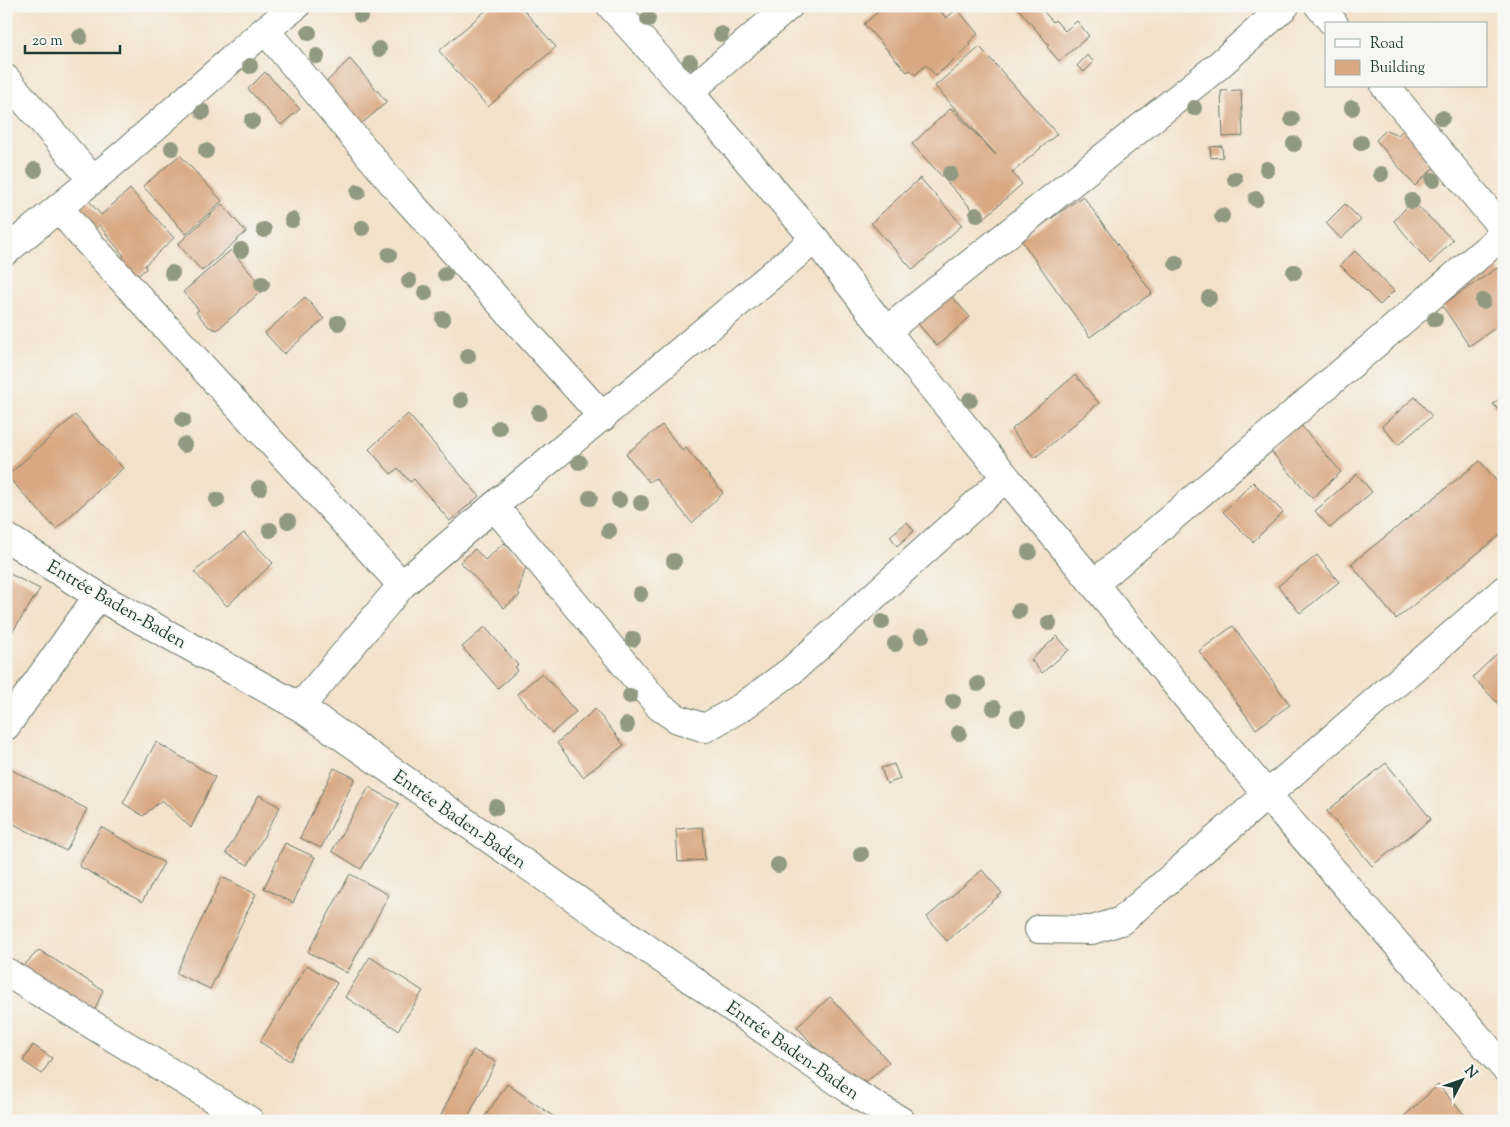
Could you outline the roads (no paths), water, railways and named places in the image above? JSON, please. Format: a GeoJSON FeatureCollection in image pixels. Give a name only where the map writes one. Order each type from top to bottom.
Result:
{"type":"FeatureCollection","features":[{"type":"Feature","properties":{"kind":"street"},"geometry":{"type":"LineString","coordinates":[[6,251],[93,180],[265,30],[296,6]]}},
{"type":"Feature","properties":{"kind":"street"},"geometry":{"type":"LineString","coordinates":[[611,6],[689,92],[815,240],[886,331],[1267,795],[1504,1067]]}},
{"type":"Feature","properties":{"kind":"street"},"geometry":{"type":"LineString","coordinates":[[689,92],[789,6]]}},
{"type":"Feature","properties":{"kind":"street"},"geometry":{"type":"LineString","coordinates":[[886,331],[1218,66],[1286,6]]}},
{"type":"Feature","properties":{"kind":"street"},"geometry":{"type":"LineString","coordinates":[[1319,6],[1332,22]]}},
{"type":"Feature","properties":{"kind":"street"},"geometry":{"type":"LineString","coordinates":[[265,30],[395,186],[603,417]]}},
{"type":"Feature","properties":{"kind":"street"},"geometry":{"type":"LineString","coordinates":[[6,79],[93,180]]}},
{"type":"Feature","properties":{"kind":"street"},"geometry":{"type":"LineString","coordinates":[[1094,584],[1504,232],[1387,88]]}},
{"type":"Feature","properties":{"kind":"street"},"geometry":{"type":"LineString","coordinates":[[59,208],[402,585]]}},
{"type":"Feature","properties":{"kind":"street"},"geometry":{"type":"LineString","coordinates":[[300,707],[402,585],[494,506],[815,240]]}},
{"type":"Feature","properties":{"kind":"street"},"geometry":{"type":"LineString","coordinates":[[494,506],[660,707],[678,720],[705,728],[742,707],[791,671],[1006,477]]}},
{"type":"Feature","properties":{"kind":"street","name":"Entrée Baden-Baden"},"geometry":{"type":"LineString","coordinates":[[6,537],[98,596],[300,707],[859,1096],[901,1121]]}},
{"type":"Feature","properties":{"kind":"street"},"geometry":{"type":"LineString","coordinates":[[1039,929],[1092,930],[1121,921],[1504,590]]}},
{"type":"Feature","properties":{"kind":"street"},"geometry":{"type":"LineString","coordinates":[[6,726],[98,596]]}},
{"type":"Feature","properties":{"kind":"street"},"geometry":{"type":"LineString","coordinates":[[6,972],[250,1121]]}}]}
